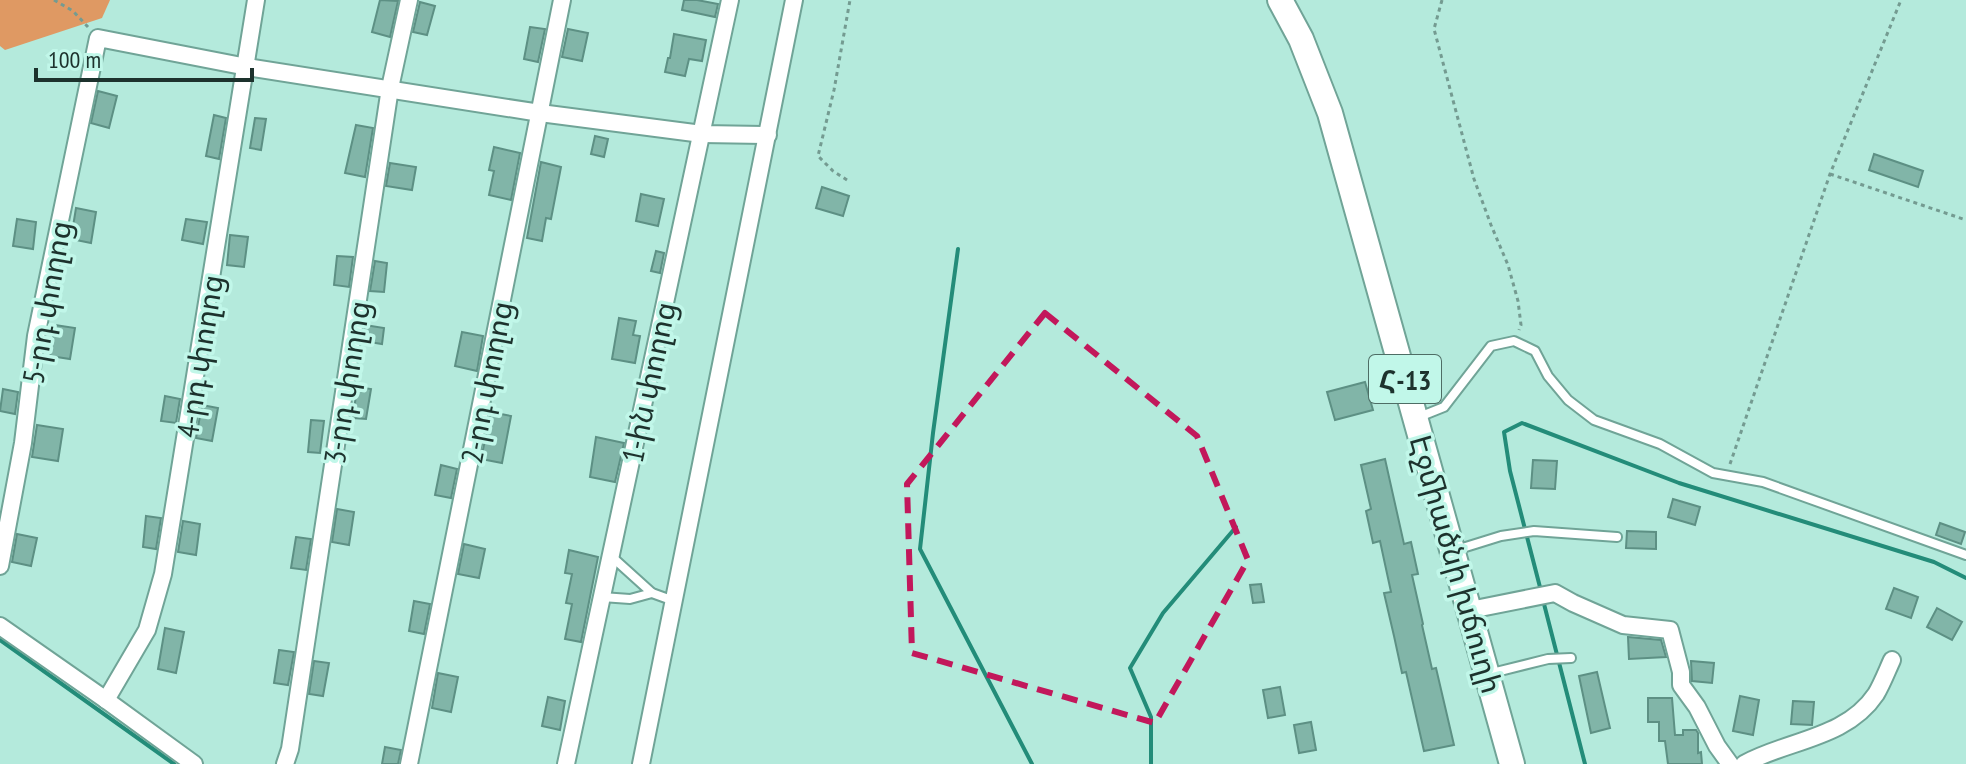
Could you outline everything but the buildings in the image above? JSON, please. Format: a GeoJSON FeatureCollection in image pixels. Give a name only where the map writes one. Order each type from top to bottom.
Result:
{"type":"FeatureCollection","features":[{"type":"Feature","properties":{"kind":"main road","name":"Էջմիածնի խճուղի"},"geometry":{"type":"LineString","coordinates":[[1280,0],[1301,39],[1330,113],[1512,764]]}},
{"type":"Feature","properties":{"kind":"street","name":"4-րդ փողոց"},"geometry":{"type":"LineString","coordinates":[[106,700],[147,630],[163,574],[256,0]]}},
{"type":"Feature","properties":{"kind":"street","name":"3-րդ փողոց"},"geometry":{"type":"LineString","coordinates":[[285,764],[290,749],[390,88],[409,0]]}},
{"type":"Feature","properties":{"kind":"street","name":"2-րդ փողոց"},"geometry":{"type":"LineString","coordinates":[[409,764],[562,0]]}},
{"type":"Feature","properties":{"kind":"street","name":"1-ին փողոց"},"geometry":{"type":"LineString","coordinates":[[566,764],[730,0]]}},
{"type":"Feature","properties":{"kind":"street"},"geometry":{"type":"LineString","coordinates":[[641,764],[794,0]]}},
{"type":"Feature","properties":{"kind":"street"},"geometry":{"type":"LineString","coordinates":[[98,38],[247,67],[540,113],[702,134],[768,135]]}},
{"type":"Feature","properties":{"kind":"street","name":"5-րդ փողոց"},"geometry":{"type":"LineString","coordinates":[[0,566],[23,443],[36,336],[98,38]]}},
{"type":"Feature","properties":{"kind":"street"},"geometry":{"type":"LineString","coordinates":[[1470,610],[1555,593],[1623,625],[1670,630],[1681,672],[1681,685],[1730,764]]}},
{"type":"Feature","properties":{"kind":"street"},"geometry":{"type":"LineString","coordinates":[[0,626],[194,764]]}},
{"type":"Feature","properties":{"kind":"street"},"geometry":{"type":"LineString","coordinates":[[1744,764],[1837,728],[1863,710],[1877,693],[1892,660]]}},
{"type":"Feature","properties":{"kind":"lane"},"geometry":{"type":"LineString","coordinates":[[1416,418],[1444,407],[1491,346],[1514,341],[1535,351],[1548,376],[1568,400],[1594,420],[1660,444],[1713,473],[1763,482],[1966,555]]}},
{"type":"Feature","properties":{"kind":"lane"},"geometry":{"type":"LineString","coordinates":[[1453,551],[1501,536],[1534,531],[1617,537]]}},
{"type":"Feature","properties":{"kind":"lane"},"geometry":{"type":"LineString","coordinates":[[610,555],[652,593],[674,601]]}},
{"type":"Feature","properties":{"kind":"lane"},"geometry":{"type":"LineString","coordinates":[[601,597],[630,599],[652,593]]}},
{"type":"Feature","properties":{"kind":"lane"},"geometry":{"type":"LineString","coordinates":[[1488,674],[1548,659],[1571,658]]}},
{"type":"Feature","properties":{"kind":"path"},"geometry":{"type":"LineString","coordinates":[[54,0],[73,11],[98,38]]}},
{"type":"Feature","properties":{"kind":"path"},"geometry":{"type":"LineString","coordinates":[[847,180],[818,156],[834,90],[850,0]]}},
{"type":"Feature","properties":{"kind":"path"},"geometry":{"type":"LineString","coordinates":[[1442,0],[1434,29],[1474,179],[1508,265],[1518,301],[1521,325],[1514,341]]}},
{"type":"Feature","properties":{"kind":"path"},"geometry":{"type":"LineString","coordinates":[[1726,475],[1830,174],[1901,0]]}},
{"type":"Feature","properties":{"kind":"path"},"geometry":{"type":"LineString","coordinates":[[1830,174],[1966,220]]}},
{"type":"Feature","properties":{"kind":"highlighted area"},"geometry":{"type":"Polygon","coordinates":[[[1045,313],[1197,436],[1248,560],[1155,723],[912,653],[907,484],[1045,313]]]}},
{"type":"Feature","properties":{"kind":"shaded area"},"geometry":{"type":"Polygon","coordinates":[[[0,0],[110,0],[102,18],[5,50],[0,46],[0,0]]]}},
{"type":"Feature","properties":{"kind":"waterway"},"geometry":{"type":"LineString","coordinates":[[958,249],[920,549],[1032,764]]}},
{"type":"Feature","properties":{"kind":"waterway"},"geometry":{"type":"LineString","coordinates":[[1541,591],[1510,471],[1504,432],[1522,423],[1679,483],[1934,562],[1966,578]]}},
{"type":"Feature","properties":{"kind":"waterway"},"geometry":{"type":"LineString","coordinates":[[1151,764],[1151,717],[1130,668],[1163,613],[1236,527]]}},
{"type":"Feature","properties":{"kind":"waterway"},"geometry":{"type":"LineString","coordinates":[[1543,600],[1585,764]]}},
{"type":"Feature","properties":{"kind":"waterway"},"geometry":{"type":"LineString","coordinates":[[0,640],[174,764]]}}]}
